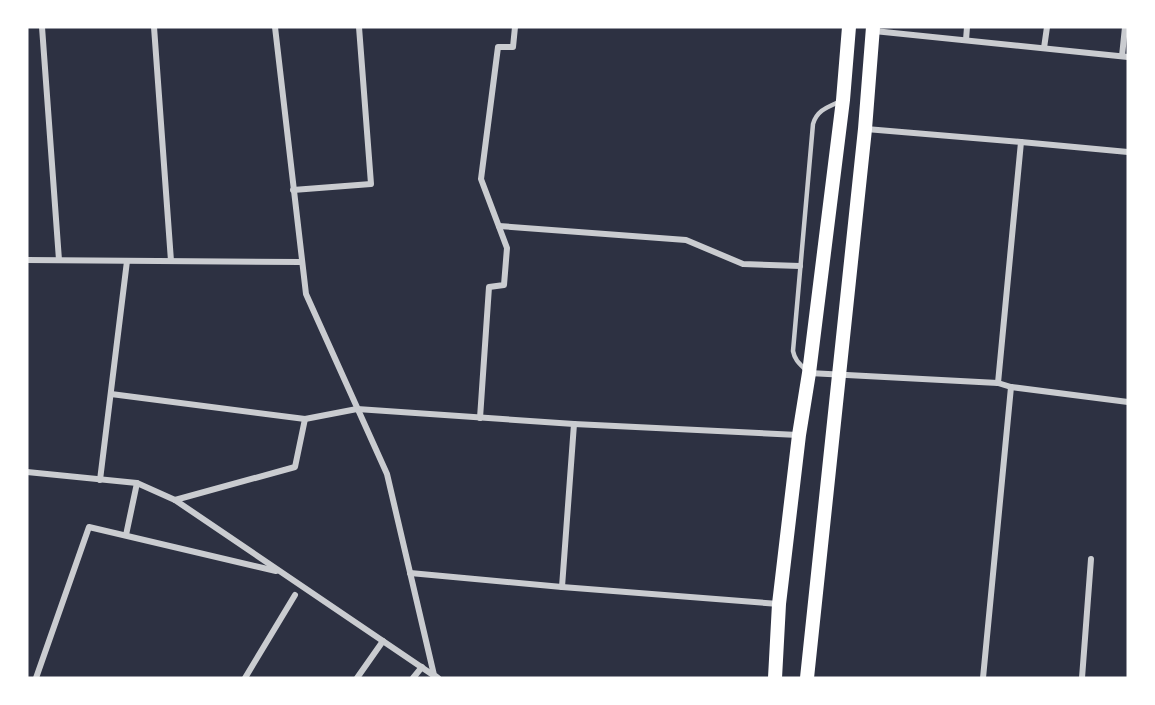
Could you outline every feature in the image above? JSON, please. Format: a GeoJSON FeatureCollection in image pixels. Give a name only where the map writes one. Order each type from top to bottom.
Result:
{"type":"FeatureCollection","features":[{"type":"Feature","properties":{"kind":"main road"},"geometry":{"type":"LineString","coordinates":[[775,678],[779,604],[843,100],[849,27]]}},
{"type":"Feature","properties":{"kind":"main road"},"geometry":{"type":"LineString","coordinates":[[807,678],[866,129],[873,29]]}},
{"type":"Feature","properties":{"kind":"street"},"geometry":{"type":"LineString","coordinates":[[42,27],[59,260]]}},
{"type":"Feature","properties":{"kind":"street"},"geometry":{"type":"LineString","coordinates":[[154,27],[171,261]]}},
{"type":"Feature","properties":{"kind":"street"},"geometry":{"type":"LineString","coordinates":[[275,27],[306,294],[387,474],[436,676]]}},
{"type":"Feature","properties":{"kind":"street"},"geometry":{"type":"LineString","coordinates":[[293,190],[371,184],[359,27]]}},
{"type":"Feature","properties":{"kind":"street"},"geometry":{"type":"LineString","coordinates":[[480,418],[489,287],[504,285],[507,248],[481,179],[498,47],[513,47],[515,27]]}},
{"type":"Feature","properties":{"kind":"street"},"geometry":{"type":"LineString","coordinates":[[966,40],[967,27]]}},
{"type":"Feature","properties":{"kind":"street"},"geometry":{"type":"LineString","coordinates":[[1044,48],[1047,27]]}},
{"type":"Feature","properties":{"kind":"street"},"geometry":{"type":"LineString","coordinates":[[873,29],[1125,56],[1125,27]]}},
{"type":"Feature","properties":{"kind":"street"},"geometry":{"type":"LineString","coordinates":[[866,129],[1021,141],[1128,153]]}},
{"type":"Feature","properties":{"kind":"street"},"geometry":{"type":"LineString","coordinates":[[998,383],[1021,141]]}},
{"type":"Feature","properties":{"kind":"street"},"geometry":{"type":"LineString","coordinates":[[499,226],[686,240],[743,264],[800,266]]}},
{"type":"Feature","properties":{"kind":"street"},"geometry":{"type":"LineString","coordinates":[[27,260],[301,262]]}},
{"type":"Feature","properties":{"kind":"street"},"geometry":{"type":"LineString","coordinates":[[100,480],[127,261]]}},
{"type":"Feature","properties":{"kind":"street"},"geometry":{"type":"LineString","coordinates":[[809,373],[998,383],[1011,387],[1128,402]]}},
{"type":"Feature","properties":{"kind":"street"},"geometry":{"type":"LineString","coordinates":[[983,678],[1011,387]]}},
{"type":"Feature","properties":{"kind":"street"},"geometry":{"type":"LineString","coordinates":[[111,394],[305,419],[357,409],[574,424],[799,435]]}},
{"type":"Feature","properties":{"kind":"street"},"geometry":{"type":"LineString","coordinates":[[175,500],[295,467],[305,419]]}},
{"type":"Feature","properties":{"kind":"street"},"geometry":{"type":"LineString","coordinates":[[562,587],[574,424]]}},
{"type":"Feature","properties":{"kind":"street"},"geometry":{"type":"LineString","coordinates":[[27,472],[137,483],[175,500],[436,676]]}},
{"type":"Feature","properties":{"kind":"street"},"geometry":{"type":"LineString","coordinates":[[126,535],[137,483]]}},
{"type":"Feature","properties":{"kind":"street"},"geometry":{"type":"LineString","coordinates":[[36,678],[89,527],[282,573]]}},
{"type":"Feature","properties":{"kind":"street"},"geometry":{"type":"LineString","coordinates":[[1082,678],[1091,560]]}},
{"type":"Feature","properties":{"kind":"street"},"geometry":{"type":"LineString","coordinates":[[410,573],[779,604]]}},
{"type":"Feature","properties":{"kind":"street"},"geometry":{"type":"LineString","coordinates":[[245,678],[295,595]]}},
{"type":"Feature","properties":{"kind":"street"},"geometry":{"type":"LineString","coordinates":[[357,678],[383,641]]}},
{"type":"Feature","properties":{"kind":"street"},"geometry":{"type":"LineString","coordinates":[[413,678],[422,667]]}},
{"type":"Feature","properties":{"kind":"lane"},"geometry":{"type":"LineString","coordinates":[[809,373],[799,365],[794,351],[813,124],[818,113],[823,109],[843,100]]}}]}
